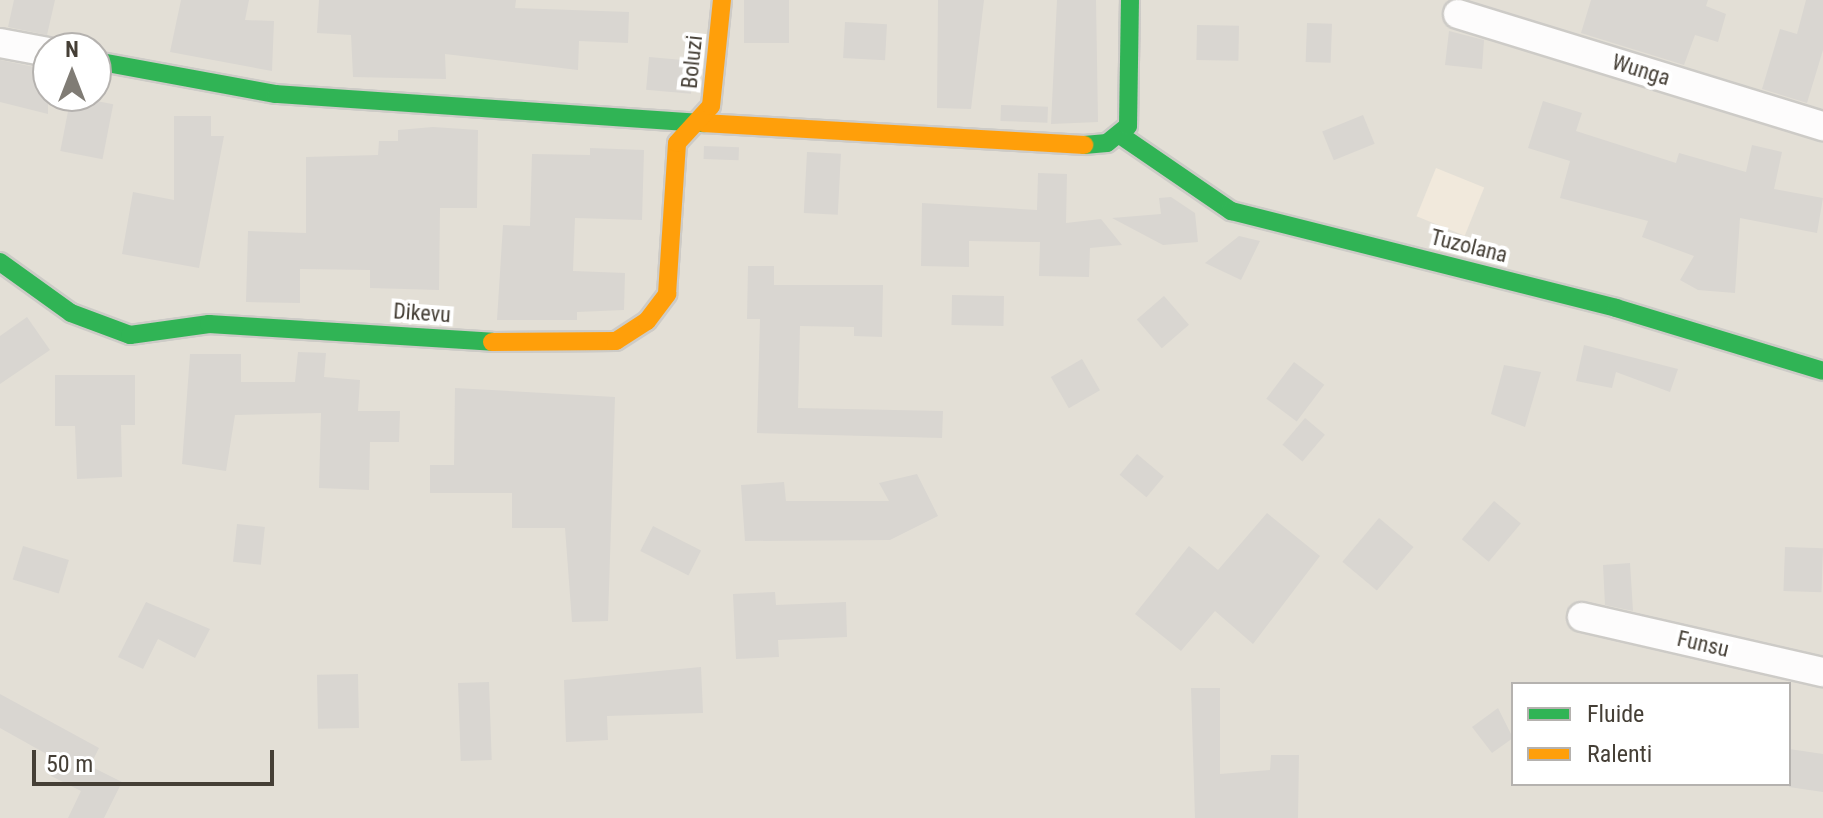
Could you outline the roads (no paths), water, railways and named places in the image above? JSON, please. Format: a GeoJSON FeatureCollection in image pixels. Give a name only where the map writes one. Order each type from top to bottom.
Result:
{"type":"FeatureCollection","features":[{"type":"Feature","properties":{"kind":"street","name":"Boluzi"},"geometry":{"type":"LineString","coordinates":[[696,124],[711,106],[722,0]]}},
{"type":"Feature","properties":{"kind":"street"},"geometry":{"type":"LineString","coordinates":[[112,64],[276,94],[1013,146],[1107,143],[1128,126],[1130,0]]}},
{"type":"Feature","properties":{"kind":"street","name":"Wunga"},"geometry":{"type":"LineString","coordinates":[[1458,14],[1823,126]]}},
{"type":"Feature","properties":{"kind":"street"},"geometry":{"type":"LineString","coordinates":[[0,43],[32,49]]}},
{"type":"Feature","properties":{"kind":"street","name":"Dikevu"},"geometry":{"type":"LineString","coordinates":[[0,262],[81,319],[130,335],[209,324],[531,344],[616,341],[647,321],[667,294],[677,143],[696,124]]}},
{"type":"Feature","properties":{"kind":"street","name":"Tuzolana"},"geometry":{"type":"LineString","coordinates":[[1120,135],[1231,211],[1616,308],[1823,371]]}},
{"type":"Feature","properties":{"kind":"street","name":"Funsu"},"geometry":{"type":"LineString","coordinates":[[1582,617],[1823,672]]}}]}
